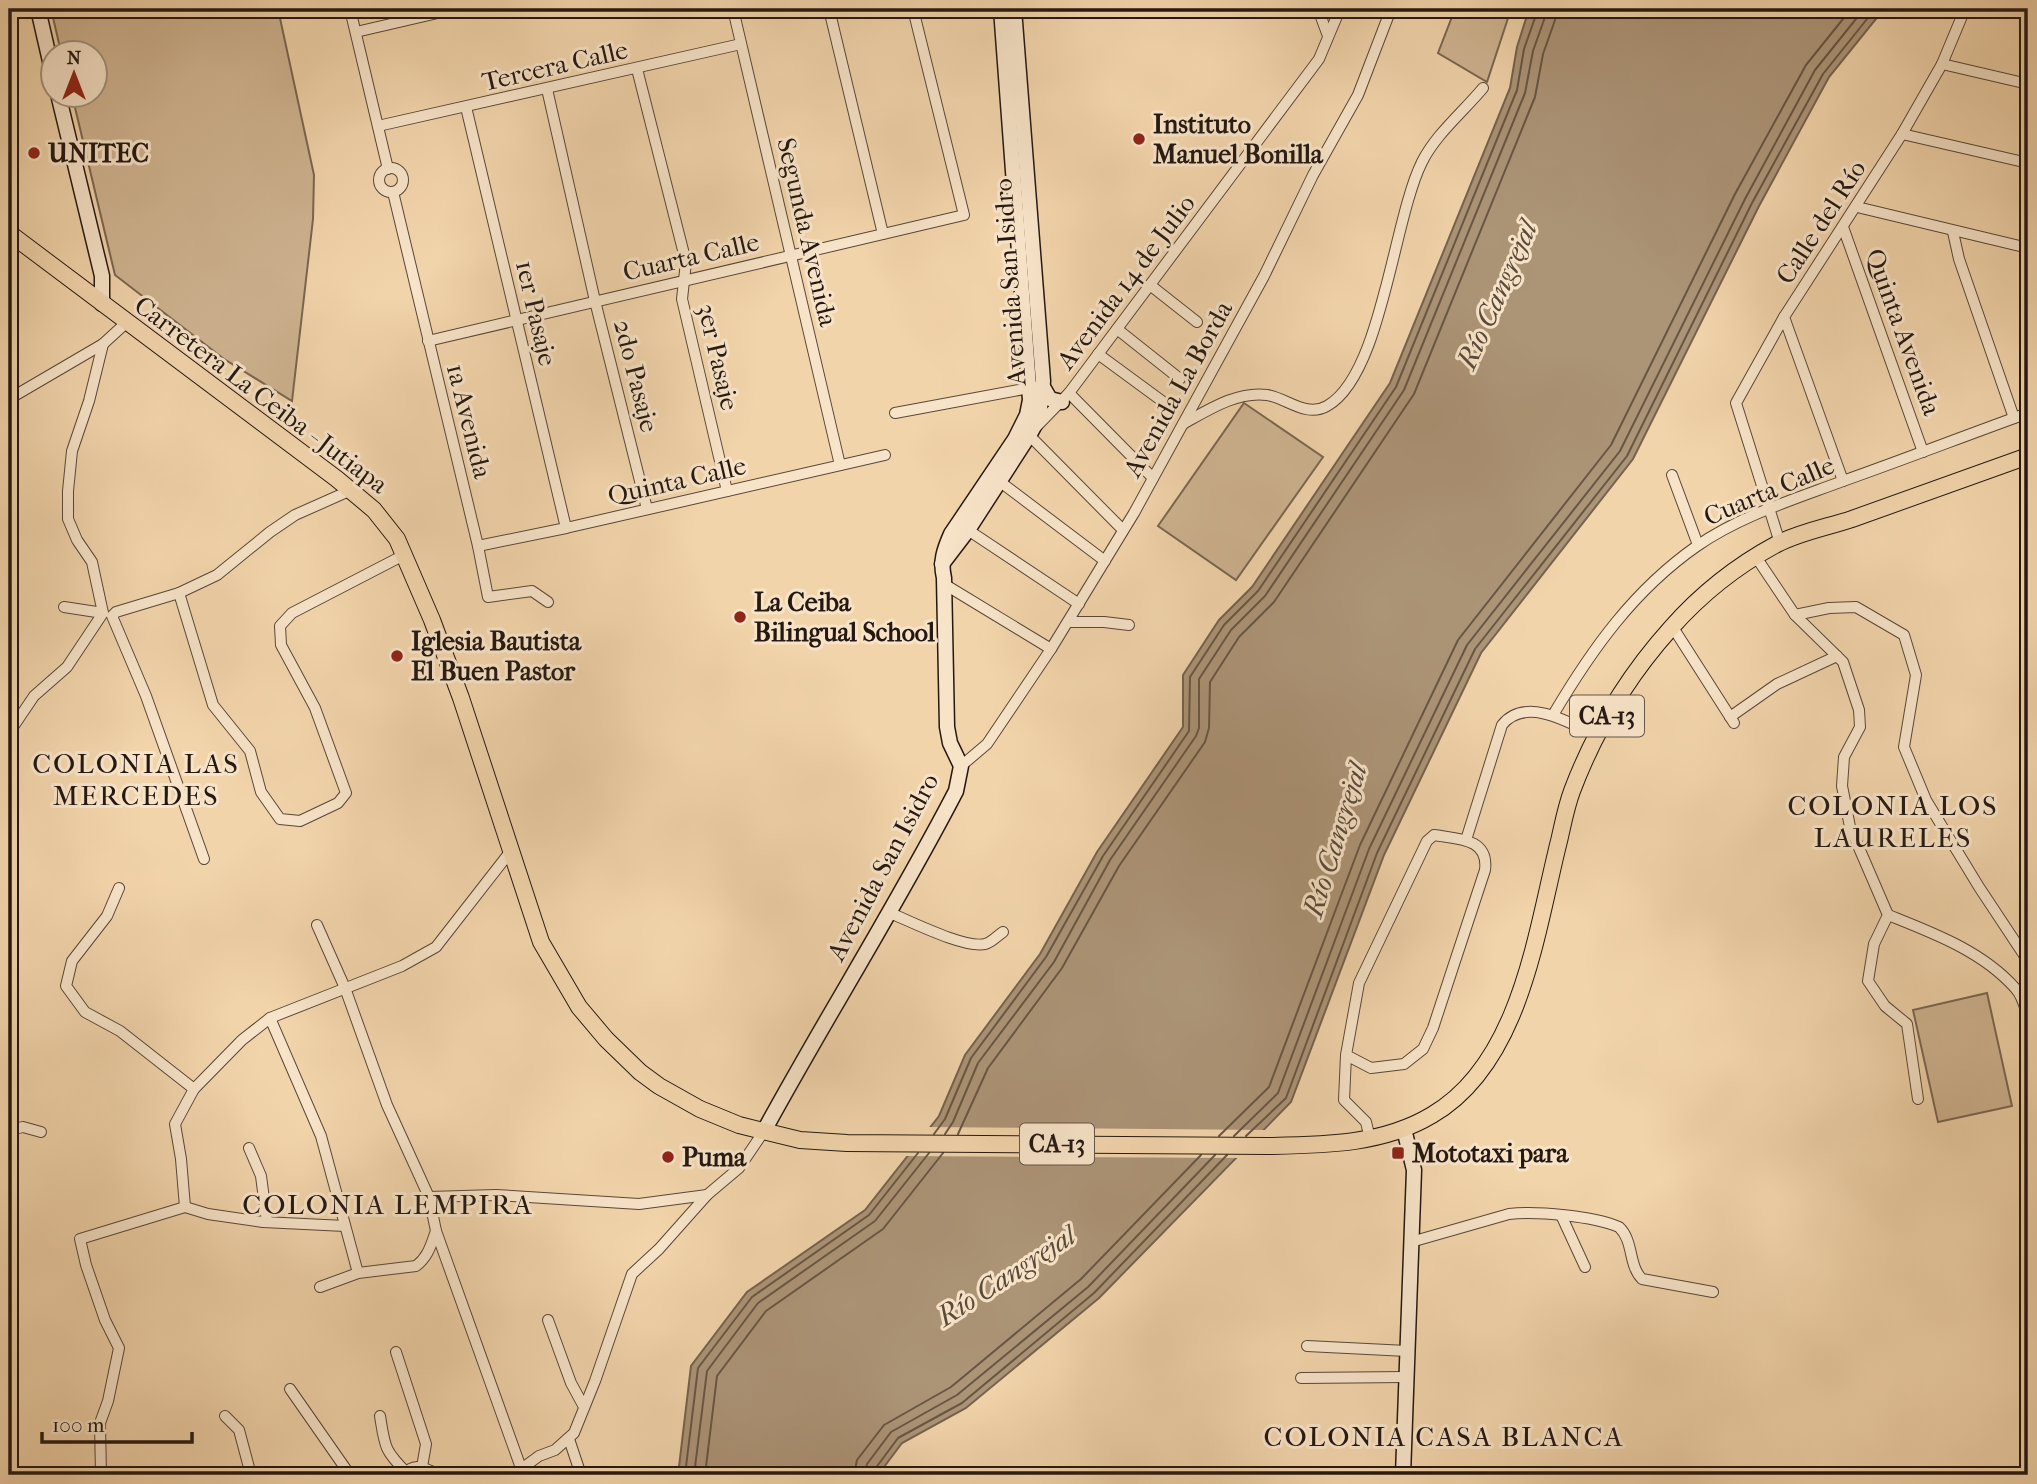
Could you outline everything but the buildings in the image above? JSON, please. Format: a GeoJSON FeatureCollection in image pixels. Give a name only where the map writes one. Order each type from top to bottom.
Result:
{"type":"FeatureCollection","features":[{"type":"Feature","properties":{"kind":"main road","name":"Carretera La Ceiba - Jutiapa"},"geometry":{"type":"LineString","coordinates":[[9,233],[349,491],[386,523],[397,539],[432,620],[461,698],[541,942],[579,1007],[606,1039],[640,1072],[677,1097],[720,1118],[764,1131],[800,1140],[847,1143],[1267,1146],[1336,1144],[1370,1139]]}},
{"type":"Feature","properties":{"kind":"main road","name":"CA-13"},"geometry":{"type":"LineString","coordinates":[[1370,1139],[1404,1129],[1433,1115],[1461,1092],[1489,1061],[1506,1031],[1523,984],[1571,794],[1595,735],[1633,674],[1672,626],[1707,592],[1780,543],[2028,456]]}},
{"type":"Feature","properties":{"kind":"street"},"geometry":{"type":"LineString","coordinates":[[38,9],[45,38]]}},
{"type":"Feature","properties":{"kind":"street","name":"1a Avenida"},"geometry":{"type":"LineString","coordinates":[[350,9],[388,169]]}},
{"type":"Feature","properties":{"kind":"street"},"geometry":{"type":"LineString","coordinates":[[356,32],[456,9]]}},
{"type":"Feature","properties":{"kind":"street","name":"Segunda Avenida"},"geometry":{"type":"LineString","coordinates":[[733,9],[841,465]]}},
{"type":"Feature","properties":{"kind":"street"},"geometry":{"type":"LineString","coordinates":[[829,9],[883,234]]}},
{"type":"Feature","properties":{"kind":"street","name":"Cuarta Calle"},"geometry":{"type":"LineString","coordinates":[[428,341],[964,215],[913,9]]}},
{"type":"Feature","properties":{"kind":"street","name":"Avenida San Isidro"},"geometry":{"type":"LineString","coordinates":[[941,565],[968,530],[978,505],[1025,431],[1039,416],[1001,9]]}},
{"type":"Feature","properties":{"kind":"street","name":"Avenida San Isidro"},"geometry":{"type":"LineString","coordinates":[[1014,9],[1036,387]]}},
{"type":"Feature","properties":{"kind":"street"},"geometry":{"type":"LineString","coordinates":[[1318,9],[1328,36]]}},
{"type":"Feature","properties":{"kind":"street","name":"Avenida 14 de Julio"},"geometry":{"type":"LineString","coordinates":[[1025,431],[1065,398],[1319,59],[1340,9]]}},
{"type":"Feature","properties":{"kind":"street","name":"Avenida La Borda"},"geometry":{"type":"LineString","coordinates":[[961,766],[987,744],[1051,649],[1124,530],[1264,276],[1313,175],[1358,95],[1391,9]]}},
{"type":"Feature","properties":{"kind":"street","name":"Calle del Río"},"geometry":{"type":"LineString","coordinates":[[1770,508],[1736,403],[1784,317],[1902,134],[1942,64],[1965,9]]}},
{"type":"Feature","properties":{"kind":"street","name":"Tercera Calle"},"geometry":{"type":"LineString","coordinates":[[378,126],[741,44]]}},
{"type":"Feature","properties":{"kind":"street"},"geometry":{"type":"LineString","coordinates":[[1942,64],[2028,84]]}},
{"type":"Feature","properties":{"kind":"street","name":"3er Pasaje"},"geometry":{"type":"LineString","coordinates":[[637,69],[686,262],[682,299],[727,491]]}},
{"type":"Feature","properties":{"kind":"street"},"geometry":{"type":"LineString","coordinates":[[1182,424],[1219,404],[1245,396],[1268,395],[1313,410],[1328,406],[1350,386],[1367,351],[1410,194],[1423,161],[1441,135],[1483,88]]}},
{"type":"Feature","properties":{"kind":"street","name":"2do Pasaje"},"geometry":{"type":"LineString","coordinates":[[547,89],[647,509]]}},
{"type":"Feature","properties":{"kind":"street","name":"1er Pasaje"},"geometry":{"type":"LineString","coordinates":[[466,107],[566,528]]}},
{"type":"Feature","properties":{"kind":"street"},"geometry":{"type":"LineString","coordinates":[[61,108],[102,276],[102,304]]}},
{"type":"Feature","properties":{"kind":"street"},"geometry":{"type":"LineString","coordinates":[[1902,134],[2028,163]]}},
{"type":"Feature","properties":{"kind":"street","name":"1a Avenida"},"geometry":{"type":"LineString","coordinates":[[388,169],[396,169],[403,178],[402,185],[393,192],[386,191],[380,185],[380,177],[388,169]]}},
{"type":"Feature","properties":{"kind":"street","name":"1a Avenida"},"geometry":{"type":"LineString","coordinates":[[393,192],[488,597],[532,591],[548,602]]}},
{"type":"Feature","properties":{"kind":"street"},"geometry":{"type":"LineString","coordinates":[[1857,207],[1952,232],[2028,248]]}},
{"type":"Feature","properties":{"kind":"street","name":"Quinta Avenida"},"geometry":{"type":"LineString","coordinates":[[1843,227],[1923,452]]}},
{"type":"Feature","properties":{"kind":"street"},"geometry":{"type":"LineString","coordinates":[[1952,232],[2014,418]]}},
{"type":"Feature","properties":{"kind":"street"},"geometry":{"type":"LineString","coordinates":[[1150,285],[1197,322]]}},
{"type":"Feature","properties":{"kind":"street"},"geometry":{"type":"LineString","coordinates":[[1784,317],[1843,481]]}},
{"type":"Feature","properties":{"kind":"street"},"geometry":{"type":"LineString","coordinates":[[9,399],[103,344],[127,322]]}},
{"type":"Feature","properties":{"kind":"street"},"geometry":{"type":"LineString","coordinates":[[1117,329],[1180,379]]}},
{"type":"Feature","properties":{"kind":"street"},"geometry":{"type":"LineString","coordinates":[[9,733],[34,695],[67,667],[103,613],[92,562],[77,540],[68,519],[68,491],[72,452],[103,344]]}},
{"type":"Feature","properties":{"kind":"street"},"geometry":{"type":"LineString","coordinates":[[1098,354],[1162,401]]}},
{"type":"Feature","properties":{"kind":"street"},"geometry":{"type":"LineString","coordinates":[[895,413],[1036,387],[1050,399],[1065,398],[1153,478]]}},
{"type":"Feature","properties":{"kind":"street","name":"Cuarta Calle"},"geometry":{"type":"LineString","coordinates":[[1553,715],[1571,683],[1622,612],[1654,580],[1698,545],[1770,508],[2028,413]]}},
{"type":"Feature","properties":{"kind":"street"},"geometry":{"type":"LineString","coordinates":[[1025,431],[1124,530]]}},
{"type":"Feature","properties":{"kind":"street","name":"Avenida San Isidro"},"geometry":{"type":"LineString","coordinates":[[764,1131],[799,1066],[890,913],[956,791],[961,766],[950,743],[947,727],[944,584],[941,565],[943,551],[951,534],[999,481],[1025,431]]}},
{"type":"Feature","properties":{"kind":"street","name":"Quinta Calle"},"geometry":{"type":"LineString","coordinates":[[478,546],[885,455]]}},
{"type":"Feature","properties":{"kind":"street"},"geometry":{"type":"LineString","coordinates":[[1672,475],[1698,545]]}},
{"type":"Feature","properties":{"kind":"street"},"geometry":{"type":"LineString","coordinates":[[999,481],[1105,561]]}},
{"type":"Feature","properties":{"kind":"street"},"geometry":{"type":"LineString","coordinates":[[204,859],[146,696],[112,619],[116,612],[179,593],[216,575],[295,515],[349,491]]}},
{"type":"Feature","properties":{"kind":"street"},"geometry":{"type":"LineString","coordinates":[[1770,508],[1780,543]]}},
{"type":"Feature","properties":{"kind":"street"},"geometry":{"type":"LineString","coordinates":[[968,530],[1079,604]]}},
{"type":"Feature","properties":{"kind":"street"},"geometry":{"type":"LineString","coordinates":[[179,593],[214,705],[250,751],[261,792],[280,819],[300,821],[338,803],[346,793],[315,708],[281,645],[280,626],[292,613],[404,555]]}},
{"type":"Feature","properties":{"kind":"street"},"geometry":{"type":"LineString","coordinates":[[1756,557],[1795,615],[1843,662],[1859,710],[1860,727],[1844,757],[1844,799],[1850,827],[1888,915],[1950,940],[1992,968],[2016,989],[2023,1000],[2028,1018]]}},
{"type":"Feature","properties":{"kind":"street"},"geometry":{"type":"LineString","coordinates":[[944,584],[1051,649]]}},
{"type":"Feature","properties":{"kind":"street"},"geometry":{"type":"LineString","coordinates":[[64,607],[103,613]]}},
{"type":"Feature","properties":{"kind":"street"},"geometry":{"type":"LineString","coordinates":[[1795,615],[1829,608],[1856,607],[1904,635],[1916,675],[1904,747],[1926,800],[2028,961]]}},
{"type":"Feature","properties":{"kind":"street"},"geometry":{"type":"LineString","coordinates":[[1068,622],[1129,625]]}},
{"type":"Feature","properties":{"kind":"street"},"geometry":{"type":"LineString","coordinates":[[1672,626],[1732,720],[1776,684],[1837,656]]}},
{"type":"Feature","properties":{"kind":"street"},"geometry":{"type":"LineString","coordinates":[[1466,840],[1502,725],[1509,716],[1520,713],[1553,715],[1595,735]]}},
{"type":"Feature","properties":{"kind":"street"},"geometry":{"type":"LineString","coordinates":[[1346,1055],[1371,1068],[1404,1064],[1423,1049],[1433,1028],[1485,870],[1487,857],[1483,850],[1466,840],[1434,835],[1427,841],[1359,984],[1346,1055],[1344,1100],[1366,1122],[1370,1139]]}},
{"type":"Feature","properties":{"kind":"street"},"geometry":{"type":"LineString","coordinates":[[185,1207],[181,1159],[174,1125],[194,1089],[242,1040],[270,1018],[402,966],[436,947],[510,852]]}},
{"type":"Feature","properties":{"kind":"street"},"geometry":{"type":"LineString","coordinates":[[119,888],[107,916],[72,961],[66,986],[85,1012],[120,1031],[194,1089]]}},
{"type":"Feature","properties":{"kind":"street"},"geometry":{"type":"LineString","coordinates":[[890,913],[975,945],[987,944],[1003,932]]}},
{"type":"Feature","properties":{"kind":"street"},"geometry":{"type":"LineString","coordinates":[[1888,915],[1874,944],[1868,981],[1885,1006],[1906,1024],[1918,1099]]}},
{"type":"Feature","properties":{"kind":"street"},"geometry":{"type":"LineString","coordinates":[[317,925],[345,988],[387,1105],[429,1197],[436,1231],[517,1472],[569,1439],[579,1423],[632,1274],[659,1249],[707,1195],[739,1167],[764,1131]]}},
{"type":"Feature","properties":{"kind":"street"},"geometry":{"type":"LineString","coordinates":[[270,1018],[321,1136],[358,1272]]}},
{"type":"Feature","properties":{"kind":"street"},"geometry":{"type":"LineString","coordinates":[[9,1130],[23,1127],[41,1132]]}},
{"type":"Feature","properties":{"kind":"street"},"geometry":{"type":"LineString","coordinates":[[1403,1475],[1414,1170],[1404,1129]]}},
{"type":"Feature","properties":{"kind":"street"},"geometry":{"type":"LineString","coordinates":[[249,1148],[261,1176],[267,1222]]}},
{"type":"Feature","properties":{"kind":"street"},"geometry":{"type":"LineString","coordinates":[[429,1197],[496,1195],[639,1204],[707,1195]]}},
{"type":"Feature","properties":{"kind":"street"},"geometry":{"type":"LineString","coordinates":[[101,1475],[100,1423],[108,1401],[119,1348],[105,1320],[79,1242],[83,1237],[185,1207],[208,1214],[267,1222],[345,1226]]}},
{"type":"Feature","properties":{"kind":"street"},"geometry":{"type":"LineString","coordinates":[[1411,1242],[1509,1214],[1561,1215],[1619,1227],[1628,1240],[1635,1270],[1642,1279],[1713,1292]]}},
{"type":"Feature","properties":{"kind":"street"},"geometry":{"type":"LineString","coordinates":[[1561,1215],[1585,1266]]}},
{"type":"Feature","properties":{"kind":"street"},"geometry":{"type":"LineString","coordinates":[[320,1287],[358,1272],[416,1266],[424,1260],[436,1231]]}},
{"type":"Feature","properties":{"kind":"street"},"geometry":{"type":"LineString","coordinates":[[548,1320],[571,1384],[584,1407]]}},
{"type":"Feature","properties":{"kind":"street"},"geometry":{"type":"LineString","coordinates":[[1307,1346],[1407,1351]]}},
{"type":"Feature","properties":{"kind":"street"},"geometry":{"type":"LineString","coordinates":[[396,1352],[426,1444],[422,1467]]}},
{"type":"Feature","properties":{"kind":"street"},"geometry":{"type":"LineString","coordinates":[[1301,1378],[1406,1377]]}},
{"type":"Feature","properties":{"kind":"street"},"geometry":{"type":"LineString","coordinates":[[290,1389],[350,1475]]}},
{"type":"Feature","properties":{"kind":"street"},"geometry":{"type":"LineString","coordinates":[[225,1416],[239,1430],[251,1475]]}},
{"type":"Feature","properties":{"kind":"street"},"geometry":{"type":"LineString","coordinates":[[380,1416],[384,1445],[406,1474],[412,1467],[422,1467],[440,1475]]}},
{"type":"Feature","properties":{"kind":"street"},"geometry":{"type":"LineString","coordinates":[[569,1439],[581,1475]]}},
{"type":"Feature","properties":{"kind":"shaded area"},"geometry":{"type":"Polygon","coordinates":[[[51,9],[278,9],[314,175],[313,219],[292,401],[224,359],[115,275],[75,108],[108,108],[108,38],[58,38],[51,9]]]}},
{"type":"Feature","properties":{"kind":"shaded area"},"geometry":{"type":"Polygon","coordinates":[[[1455,9],[1511,9],[1487,82],[1438,53],[1455,9]]]}},
{"type":"Feature","properties":{"kind":"shaded area"},"geometry":{"type":"Polygon","coordinates":[[[1244,403],[1323,457],[1236,580],[1158,526],[1244,403]]]}},
{"type":"Feature","properties":{"kind":"shaded area"},"geometry":{"type":"Polygon","coordinates":[[[1987,993],[2012,1106],[1938,1122],[1913,1010],[1987,993]]]}},
{"type":"Feature","properties":{"kind":"water","name":"Río Cangrejal"},"geometry":{"type":"Polygon","coordinates":[[[1529,9],[1884,9],[1829,77],[1759,206],[1633,459],[1481,653],[1384,855],[1291,1102],[1099,1298],[966,1408],[902,1443],[878,1475],[678,1475],[691,1366],[747,1292],[865,1210],[939,1116],[965,1055],[1040,954],[1097,852],[1183,727],[1183,675],[1219,620],[1252,587],[1390,383],[1510,88],[1517,47],[1529,9]]]}},
{"type":"Feature","properties":{"kind":"pier"},"geometry":{"type":"Polygon","coordinates":[[[926,1127],[1267,1130],[1239,1158],[903,1156],[926,1127]]]}},
{"type":"Feature","properties":{"kind":"place","name":"Instituto Manuel Bonilla"},"geometry":{"type":"Point","coordinates":[1139,139]}},
{"type":"Feature","properties":{"kind":"place","name":"UNITEC"},"geometry":{"type":"Point","coordinates":[34,153]}},
{"type":"Feature","properties":{"kind":"place","name":"La Ceiba Bilingual School"},"geometry":{"type":"Point","coordinates":[740,617]}},
{"type":"Feature","properties":{"kind":"place","name":"Iglesia Bautista El Buen Pastor"},"geometry":{"type":"Point","coordinates":[397,656]}},
{"type":"Feature","properties":{"kind":"place","name":"Mototaxi para"},"geometry":{"type":"Point","coordinates":[1398,1153]}},
{"type":"Feature","properties":{"kind":"place","name":"Puma"},"geometry":{"type":"Point","coordinates":[668,1157]}},
{"type":"Feature","properties":{"kind":"district","name":"COLONIA LAS MERCEDES"},"geometry":{"type":"Point","coordinates":[136,779]}},
{"type":"Feature","properties":{"kind":"district","name":"COLONIA LOS LAURELES"},"geometry":{"type":"Point","coordinates":[1893,821]}},
{"type":"Feature","properties":{"kind":"district","name":"COLONIA LEMPIRA"},"geometry":{"type":"Point","coordinates":[388,1204]}},
{"type":"Feature","properties":{"kind":"district","name":"COLONIA CASA BLANCA"},"geometry":{"type":"Point","coordinates":[1444,1436]}}]}
